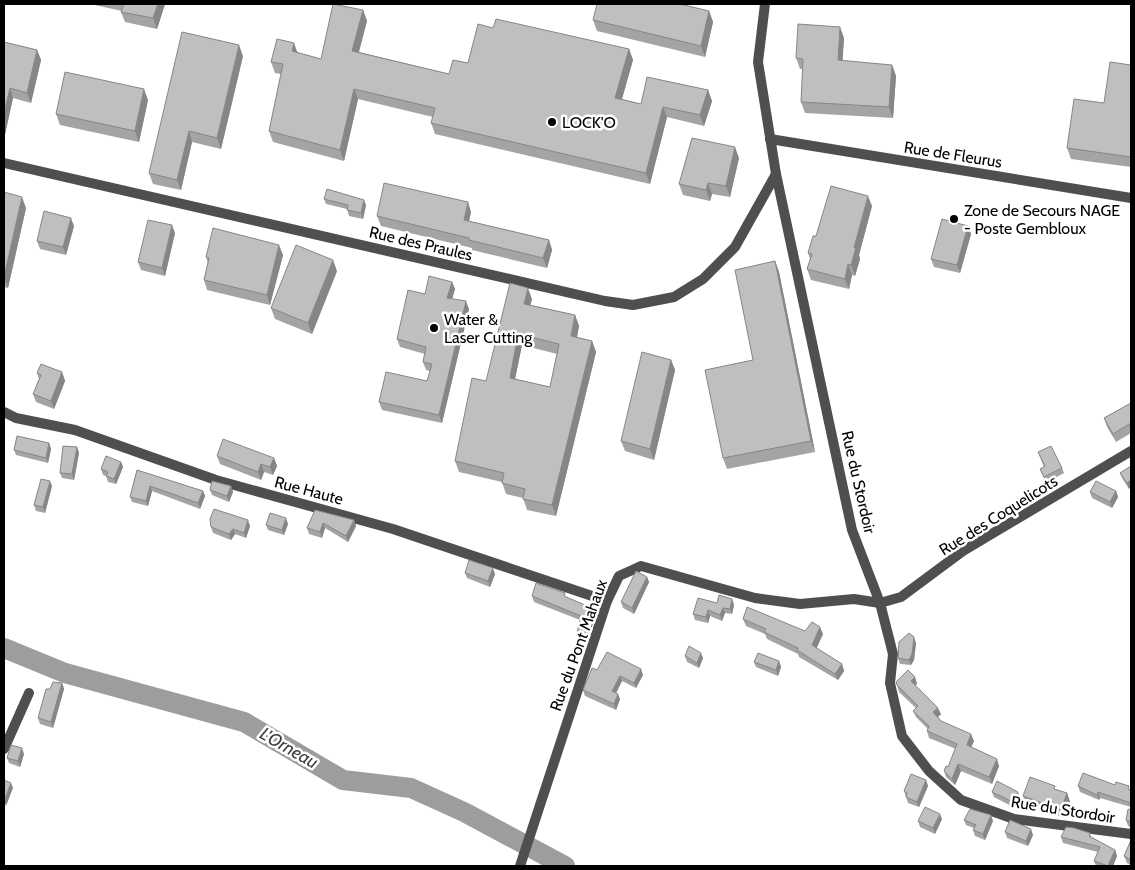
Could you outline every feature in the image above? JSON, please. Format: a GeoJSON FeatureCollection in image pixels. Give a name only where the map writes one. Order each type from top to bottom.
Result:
{"type":"FeatureCollection","features":[{"type":"Feature","properties":{"kind":"street","name":"Rue du Stordoir"},"geometry":{"type":"LineString","coordinates":[[765,4],[758,62],[776,174],[852,530],[880,603],[894,654],[890,683],[902,736],[928,771],[961,800],[1014,818],[1131,834]]}},
{"type":"Feature","properties":{"kind":"street","name":"Rue de Fleurus"},"geometry":{"type":"LineString","coordinates":[[770,139],[1131,198]]}},
{"type":"Feature","properties":{"kind":"street","name":"Rue des Praules"},"geometry":{"type":"LineString","coordinates":[[4,162],[605,301],[633,305],[674,297],[703,278],[735,247],[776,174]]}},
{"type":"Feature","properties":{"kind":"street","name":"Rue Haute"},"geometry":{"type":"LineString","coordinates":[[4,412],[16,418],[75,430],[216,480],[393,529],[606,602]]}},
{"type":"Feature","properties":{"kind":"street","name":"Rue des Coquelicots"},"geometry":{"type":"LineString","coordinates":[[880,603],[901,597],[963,551],[1131,451]]}},
{"type":"Feature","properties":{"kind":"street","name":"Rue du Pont Mahaux"},"geometry":{"type":"LineString","coordinates":[[520,866],[606,602],[619,576],[641,566],[755,598],[800,604],[854,599],[880,603]]}},
{"type":"Feature","properties":{"kind":"street"},"geometry":{"type":"LineString","coordinates":[[4,749],[29,693]]}},
{"type":"Feature","properties":{"kind":"building"},"geometry":{"type":"Polygon","coordinates":[[[124,4],[158,4],[153,18],[121,12],[124,4]]]}},
{"type":"Feature","properties":{"kind":"building"},"geometry":{"type":"Polygon","coordinates":[[[333,4],[363,10],[352,51],[449,74],[453,60],[468,63],[478,24],[493,28],[496,19],[629,49],[615,98],[641,104],[647,77],[708,90],[700,115],[663,107],[646,173],[431,123],[435,108],[354,89],[340,150],[269,131],[283,64],[271,62],[277,39],[294,43],[292,51],[321,59],[333,4]]]}},
{"type":"Feature","properties":{"kind":"building"},"geometry":{"type":"Polygon","coordinates":[[[597,4],[680,4],[709,11],[701,46],[593,20],[597,4]]]}},
{"type":"Feature","properties":{"kind":"building"},"geometry":{"type":"Polygon","coordinates":[[[798,24],[840,27],[838,60],[892,65],[889,107],[801,102],[803,59],[796,58],[798,24]]]}},
{"type":"Feature","properties":{"kind":"building"},"geometry":{"type":"Polygon","coordinates":[[[182,32],[239,45],[217,138],[189,131],[177,180],[149,173],[182,32]]]}},
{"type":"Feature","properties":{"kind":"building"},"geometry":{"type":"Polygon","coordinates":[[[4,42],[37,50],[27,93],[10,88],[4,113],[4,42]]]}},
{"type":"Feature","properties":{"kind":"building"},"geometry":{"type":"Polygon","coordinates":[[[1110,62],[1131,65],[1131,157],[1067,148],[1074,99],[1104,103],[1110,62]]]}},
{"type":"Feature","properties":{"kind":"building"},"geometry":{"type":"Polygon","coordinates":[[[65,72],[144,89],[135,131],[56,114],[65,72]]]}},
{"type":"Feature","properties":{"kind":"building"},"geometry":{"type":"Polygon","coordinates":[[[692,138],[735,147],[726,186],[708,183],[706,190],[679,184],[692,138]]]}},
{"type":"Feature","properties":{"kind":"building"},"geometry":{"type":"Polygon","coordinates":[[[384,183],[468,202],[464,220],[549,240],[543,258],[377,216],[384,183]]]}},
{"type":"Feature","properties":{"kind":"building"},"geometry":{"type":"Polygon","coordinates":[[[831,186],[868,196],[854,248],[856,248],[851,265],[848,264],[845,279],[807,269],[812,254],[808,253],[813,236],[816,236],[831,186]]]}},
{"type":"Feature","properties":{"kind":"building"},"geometry":{"type":"Polygon","coordinates":[[[327,189],[364,200],[361,213],[347,210],[348,205],[324,199],[327,189]]]}},
{"type":"Feature","properties":{"kind":"building"},"geometry":{"type":"Polygon","coordinates":[[[4,192],[22,197],[4,277],[4,192]]]}},
{"type":"Feature","properties":{"kind":"building"},"geometry":{"type":"Polygon","coordinates":[[[44,211],[71,218],[63,247],[37,241],[44,211]]]}},
{"type":"Feature","properties":{"kind":"building"},"geometry":{"type":"Polygon","coordinates":[[[942,219],[968,226],[957,265],[931,259],[942,219]]]}},
{"type":"Feature","properties":{"kind":"building"},"geometry":{"type":"Polygon","coordinates":[[[148,220],[172,225],[162,268],[138,262],[148,220]]]}},
{"type":"Feature","properties":{"kind":"building"},"geometry":{"type":"Polygon","coordinates":[[[213,228],[279,245],[267,295],[204,280],[209,258],[206,257],[213,228]]]}},
{"type":"Feature","properties":{"kind":"building"},"geometry":{"type":"Polygon","coordinates":[[[296,245],[333,260],[308,323],[271,308],[296,245]]]}},
{"type":"Feature","properties":{"kind":"building"},"geometry":{"type":"Polygon","coordinates":[[[775,261],[811,441],[723,458],[705,370],[753,360],[735,270],[775,261]]]}},
{"type":"Feature","properties":{"kind":"building"},"geometry":{"type":"Polygon","coordinates":[[[429,276],[452,282],[447,298],[466,301],[439,415],[379,402],[386,372],[427,381],[432,364],[423,362],[426,347],[397,339],[408,290],[425,294],[429,276]]]}},
{"type":"Feature","properties":{"kind":"building"},"geometry":{"type":"Polygon","coordinates":[[[510,283],[528,288],[524,304],[575,315],[571,336],[592,341],[552,505],[523,499],[525,489],[502,483],[504,473],[455,461],[472,378],[486,381],[510,283]],[[518,334],[510,378],[550,387],[559,344],[518,334]]]}},
{"type":"Feature","properties":{"kind":"building"},"geometry":{"type":"Polygon","coordinates":[[[642,352],[671,360],[650,449],[621,441],[642,352]]]}},
{"type":"Feature","properties":{"kind":"building"},"geometry":{"type":"Polygon","coordinates":[[[41,364],[62,372],[51,401],[33,394],[41,375],[37,373],[41,364]]]}},
{"type":"Feature","properties":{"kind":"building"},"geometry":{"type":"Polygon","coordinates":[[[1131,403],[1131,423],[1113,434],[1104,418],[1131,403]]]}},
{"type":"Feature","properties":{"kind":"building"},"geometry":{"type":"Polygon","coordinates":[[[17,436],[49,443],[46,458],[14,450],[17,436]]]}},
{"type":"Feature","properties":{"kind":"building"},"geometry":{"type":"Polygon","coordinates":[[[223,439],[274,458],[270,467],[261,464],[258,472],[217,456],[223,439]]]}},
{"type":"Feature","properties":{"kind":"building"},"geometry":{"type":"Polygon","coordinates":[[[63,446],[77,447],[72,474],[60,473],[63,446]]]}},
{"type":"Feature","properties":{"kind":"building"},"geometry":{"type":"Polygon","coordinates":[[[1051,446],[1062,468],[1044,477],[1040,469],[1045,466],[1038,452],[1051,446]]]}},
{"type":"Feature","properties":{"kind":"building"},"geometry":{"type":"Polygon","coordinates":[[[106,456],[121,462],[114,479],[106,476],[108,472],[101,469],[106,456]]]}},
{"type":"Feature","properties":{"kind":"building"},"geometry":{"type":"Polygon","coordinates":[[[1131,466],[1131,480],[1127,483],[1120,473],[1131,466]]]}},
{"type":"Feature","properties":{"kind":"building"},"geometry":{"type":"Polygon","coordinates":[[[137,470],[203,491],[198,503],[150,486],[146,501],[130,497],[137,470]]]}},
{"type":"Feature","properties":{"kind":"building"},"geometry":{"type":"Polygon","coordinates":[[[41,479],[50,481],[43,507],[34,505],[41,479]]]}},
{"type":"Feature","properties":{"kind":"building"},"geometry":{"type":"Polygon","coordinates":[[[212,481],[231,486],[227,496],[210,490],[212,481]]]}},
{"type":"Feature","properties":{"kind":"building"},"geometry":{"type":"Polygon","coordinates":[[[1096,481],[1116,491],[1110,502],[1090,492],[1096,481]]]}},
{"type":"Feature","properties":{"kind":"building"},"geometry":{"type":"Polygon","coordinates":[[[214,509],[248,520],[244,533],[233,529],[229,534],[211,527],[210,519],[214,509]]]}},
{"type":"Feature","properties":{"kind":"building"},"geometry":{"type":"Polygon","coordinates":[[[315,510],[354,520],[346,536],[323,523],[320,532],[307,528],[315,510]]]}},
{"type":"Feature","properties":{"kind":"building"},"geometry":{"type":"Polygon","coordinates":[[[270,513],[286,518],[282,530],[266,525],[270,513]]]}},
{"type":"Feature","properties":{"kind":"building"},"geometry":{"type":"Polygon","coordinates":[[[469,560],[493,568],[488,581],[465,573],[469,560]]]}},
{"type":"Feature","properties":{"kind":"building"},"geometry":{"type":"Polygon","coordinates":[[[636,571],[647,577],[632,608],[621,602],[636,571]]]}},
{"type":"Feature","properties":{"kind":"building"},"geometry":{"type":"Polygon","coordinates":[[[536,583],[565,593],[564,596],[585,605],[584,608],[590,610],[587,616],[591,617],[585,635],[577,633],[581,616],[532,596],[536,583]]]}},
{"type":"Feature","properties":{"kind":"building"},"geometry":{"type":"Polygon","coordinates":[[[719,595],[732,599],[730,609],[723,608],[720,615],[708,610],[706,617],[693,614],[698,598],[717,603],[719,595]]]}},
{"type":"Feature","properties":{"kind":"building"},"geometry":{"type":"Polygon","coordinates":[[[747,607],[805,631],[812,622],[820,627],[812,645],[842,664],[835,674],[797,650],[798,648],[764,632],[766,629],[743,619],[747,607]]]}},
{"type":"Feature","properties":{"kind":"building"},"geometry":{"type":"Polygon","coordinates":[[[909,633],[914,637],[912,654],[909,660],[898,658],[899,642],[909,633]]]}},
{"type":"Feature","properties":{"kind":"building"},"geometry":{"type":"Polygon","coordinates":[[[689,646],[701,653],[697,663],[685,656],[689,646]]]}},
{"type":"Feature","properties":{"kind":"building"},"geometry":{"type":"Polygon","coordinates":[[[607,652],[641,669],[634,683],[620,676],[612,691],[618,694],[614,704],[583,690],[592,668],[597,670],[607,652]]]}},
{"type":"Feature","properties":{"kind":"building"},"geometry":{"type":"Polygon","coordinates":[[[758,653],[779,661],[776,670],[754,662],[758,653]]]}},
{"type":"Feature","properties":{"kind":"building"},"geometry":{"type":"Polygon","coordinates":[[[908,670],[915,677],[911,681],[938,708],[933,712],[941,721],[971,734],[967,745],[997,759],[989,777],[958,764],[952,779],[944,771],[946,766],[948,767],[957,744],[927,731],[929,726],[913,711],[918,706],[896,682],[908,670]]]}},
{"type":"Feature","properties":{"kind":"building"},"geometry":{"type":"Polygon","coordinates":[[[53,682],[62,683],[51,722],[38,718],[46,689],[50,689],[53,682]]]}},
{"type":"Feature","properties":{"kind":"building"},"geometry":{"type":"Polygon","coordinates":[[[11,745],[22,748],[18,761],[7,758],[11,745]]]}},
{"type":"Feature","properties":{"kind":"building"},"geometry":{"type":"Polygon","coordinates":[[[1083,773],[1115,785],[1116,782],[1129,786],[1128,789],[1131,790],[1131,803],[1098,792],[1097,795],[1078,786],[1083,773]]]}},
{"type":"Feature","properties":{"kind":"building"},"geometry":{"type":"Polygon","coordinates":[[[911,774],[926,780],[917,802],[906,797],[907,793],[904,791],[911,774]]]}},
{"type":"Feature","properties":{"kind":"building"},"geometry":{"type":"Polygon","coordinates":[[[1030,777],[1055,786],[1054,789],[1067,793],[1061,810],[1023,796],[1030,777]]]}},
{"type":"Feature","properties":{"kind":"building"},"geometry":{"type":"Polygon","coordinates":[[[4,780],[11,783],[4,801],[4,780]]]}},
{"type":"Feature","properties":{"kind":"building"},"geometry":{"type":"Polygon","coordinates":[[[997,781],[1018,792],[1013,802],[992,792],[997,781]]]}},
{"type":"Feature","properties":{"kind":"building"},"geometry":{"type":"Polygon","coordinates":[[[925,807],[940,814],[933,828],[918,821],[925,807]]]}},
{"type":"Feature","properties":{"kind":"building"},"geometry":{"type":"Polygon","coordinates":[[[970,809],[991,815],[983,834],[973,830],[976,825],[964,820],[970,809]]]}},
{"type":"Feature","properties":{"kind":"building"},"geometry":{"type":"Polygon","coordinates":[[[1128,809],[1131,810],[1131,822],[1126,820],[1128,809]]]}},
{"type":"Feature","properties":{"kind":"building"},"geometry":{"type":"Polygon","coordinates":[[[1010,820],[1031,829],[1026,841],[1005,832],[1010,820]]]}},
{"type":"Feature","properties":{"kind":"building"},"geometry":{"type":"Polygon","coordinates":[[[1066,827],[1090,833],[1089,836],[1115,850],[1108,866],[1094,861],[1100,847],[1061,837],[1066,827]]]}},
{"type":"Feature","properties":{"kind":"building"},"geometry":{"type":"Polygon","coordinates":[[[1131,840],[1131,860],[1124,856],[1131,840]]]}},
{"type":"Feature","properties":{"kind":"waterway","name":"L'Orneau"},"geometry":{"type":"LineString","coordinates":[[4,648],[65,673],[244,722],[343,780],[411,788],[464,812],[565,866]]}},
{"type":"Feature","properties":{"kind":"place","name":"LOCK'O"},"geometry":{"type":"Point","coordinates":[552,122]}},
{"type":"Feature","properties":{"kind":"place","name":"Zone de Secours NAGE - Poste Gembloux"},"geometry":{"type":"Point","coordinates":[954,219]}},
{"type":"Feature","properties":{"kind":"place","name":"Water & Laser Cutting"},"geometry":{"type":"Point","coordinates":[434,328]}}]}
